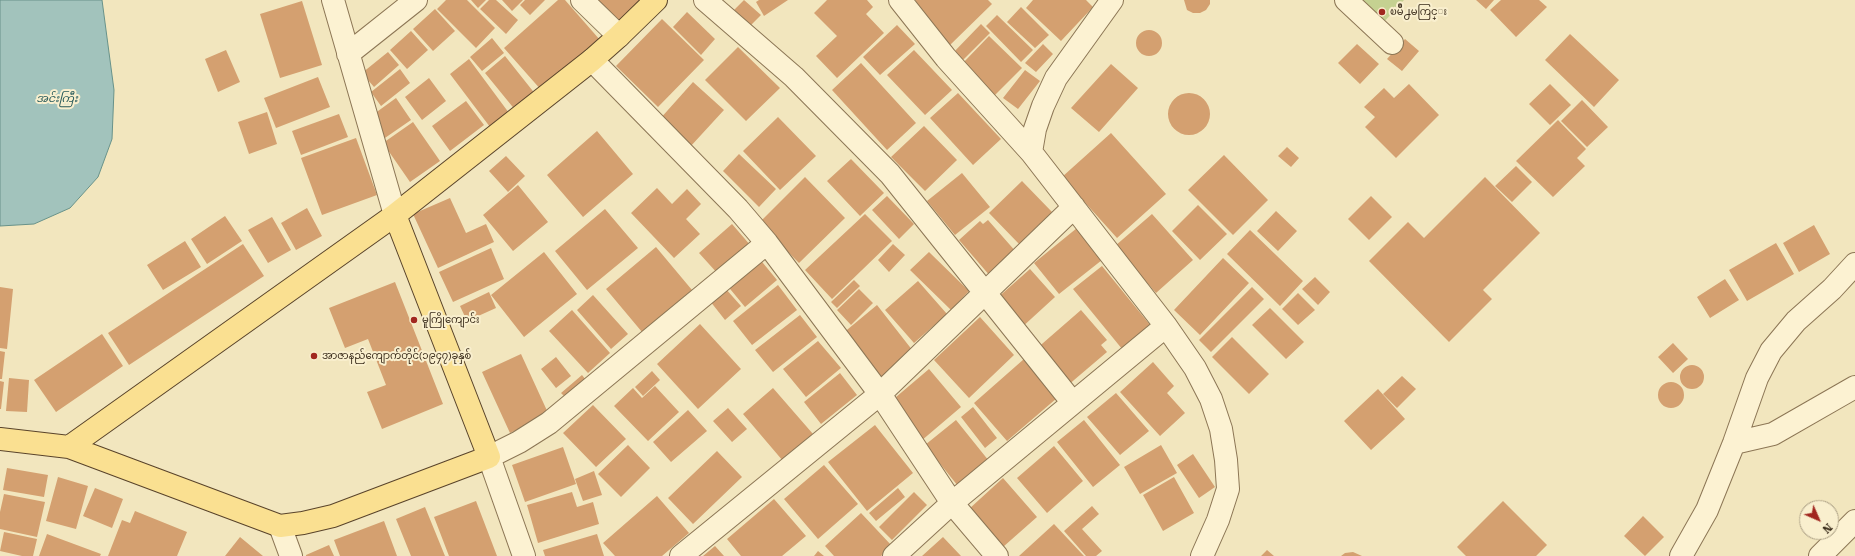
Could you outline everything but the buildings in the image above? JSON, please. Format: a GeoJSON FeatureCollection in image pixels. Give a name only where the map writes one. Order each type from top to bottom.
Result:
{"type":"FeatureCollection","features":[{"type":"Feature","properties":{"kind":"main road"},"geometry":{"type":"LineString","coordinates":[[69,447],[395,215],[592,60],[656,0]]}},
{"type":"Feature","properties":{"kind":"main road"},"geometry":{"type":"LineString","coordinates":[[0,439],[69,447],[280,526],[303,523],[333,516],[489,457],[395,215]]}},
{"type":"Feature","properties":{"kind":"street"},"geometry":{"type":"LineString","coordinates":[[333,0],[395,215]]}},
{"type":"Feature","properties":{"kind":"street"},"geometry":{"type":"LineString","coordinates":[[348,54],[416,0]]}},
{"type":"Feature","properties":{"kind":"street"},"geometry":{"type":"LineString","coordinates":[[582,0],[619,36]]}},
{"type":"Feature","properties":{"kind":"street"},"geometry":{"type":"LineString","coordinates":[[704,0],[794,77],[890,174],[1073,403]]}},
{"type":"Feature","properties":{"kind":"street"},"geometry":{"type":"LineString","coordinates":[[900,0],[946,58],[1031,152],[1166,326],[1195,368],[1211,399],[1220,430],[1226,460],[1228,489],[1218,520],[1202,556]]}},
{"type":"Feature","properties":{"kind":"street"},"geometry":{"type":"LineString","coordinates":[[1031,152],[1035,129],[1056,78],[1112,0]]}},
{"type":"Feature","properties":{"kind":"street"},"geometry":{"type":"LineString","coordinates":[[1346,0],[1392,43]]}},
{"type":"Feature","properties":{"kind":"street"},"geometry":{"type":"LineString","coordinates":[[592,60],[738,209],[767,243],[880,394],[952,503],[997,556]]}},
{"type":"Feature","properties":{"kind":"street"},"geometry":{"type":"LineString","coordinates":[[681,556],[880,394],[1074,207]]}},
{"type":"Feature","properties":{"kind":"street"},"geometry":{"type":"LineString","coordinates":[[524,556],[489,457],[519,442],[549,423],[767,243]]}},
{"type":"Feature","properties":{"kind":"street"},"geometry":{"type":"LineString","coordinates":[[1681,556],[1707,510],[1734,442],[1756,378],[1771,351],[1796,321],[1832,289],[1855,264]]}},
{"type":"Feature","properties":{"kind":"street"},"geometry":{"type":"LineString","coordinates":[[894,556],[952,503],[1166,326]]}},
{"type":"Feature","properties":{"kind":"street"},"geometry":{"type":"LineString","coordinates":[[1734,442],[1773,434],[1855,387]]}},
{"type":"Feature","properties":{"kind":"street"},"geometry":{"type":"LineString","coordinates":[[1820,556],[1855,521]]}},
{"type":"Feature","properties":{"kind":"street"},"geometry":{"type":"LineString","coordinates":[[280,526],[291,556]]}},
{"type":"Feature","properties":{"kind":"green space","name":"ၿမိဳ႕မကြင္း"},"geometry":{"type":"Polygon","coordinates":[[[1356,0],[1404,0],[1383,23],[1356,0]]]}},
{"type":"Feature","properties":{"kind":"water","name":"အင်းကြီး"},"geometry":{"type":"Polygon","coordinates":[[[0,0],[102,0],[114,90],[112,139],[98,177],[70,208],[34,224],[0,226],[0,0]]]}},
{"type":"Feature","properties":{"kind":"place","name":"ၿမိဳ႕မကြင္း"},"geometry":{"type":"Point","coordinates":[1382,12]}},
{"type":"Feature","properties":{"kind":"place","name":"မူကြိုကျောင်း"},"geometry":{"type":"Point","coordinates":[414,320]}},
{"type":"Feature","properties":{"kind":"place","name":"အာဇာနည်ကျောက်တိုင်(၁၉၄၇)ခုနှစ်"},"geometry":{"type":"Point","coordinates":[314,356]}}]}
